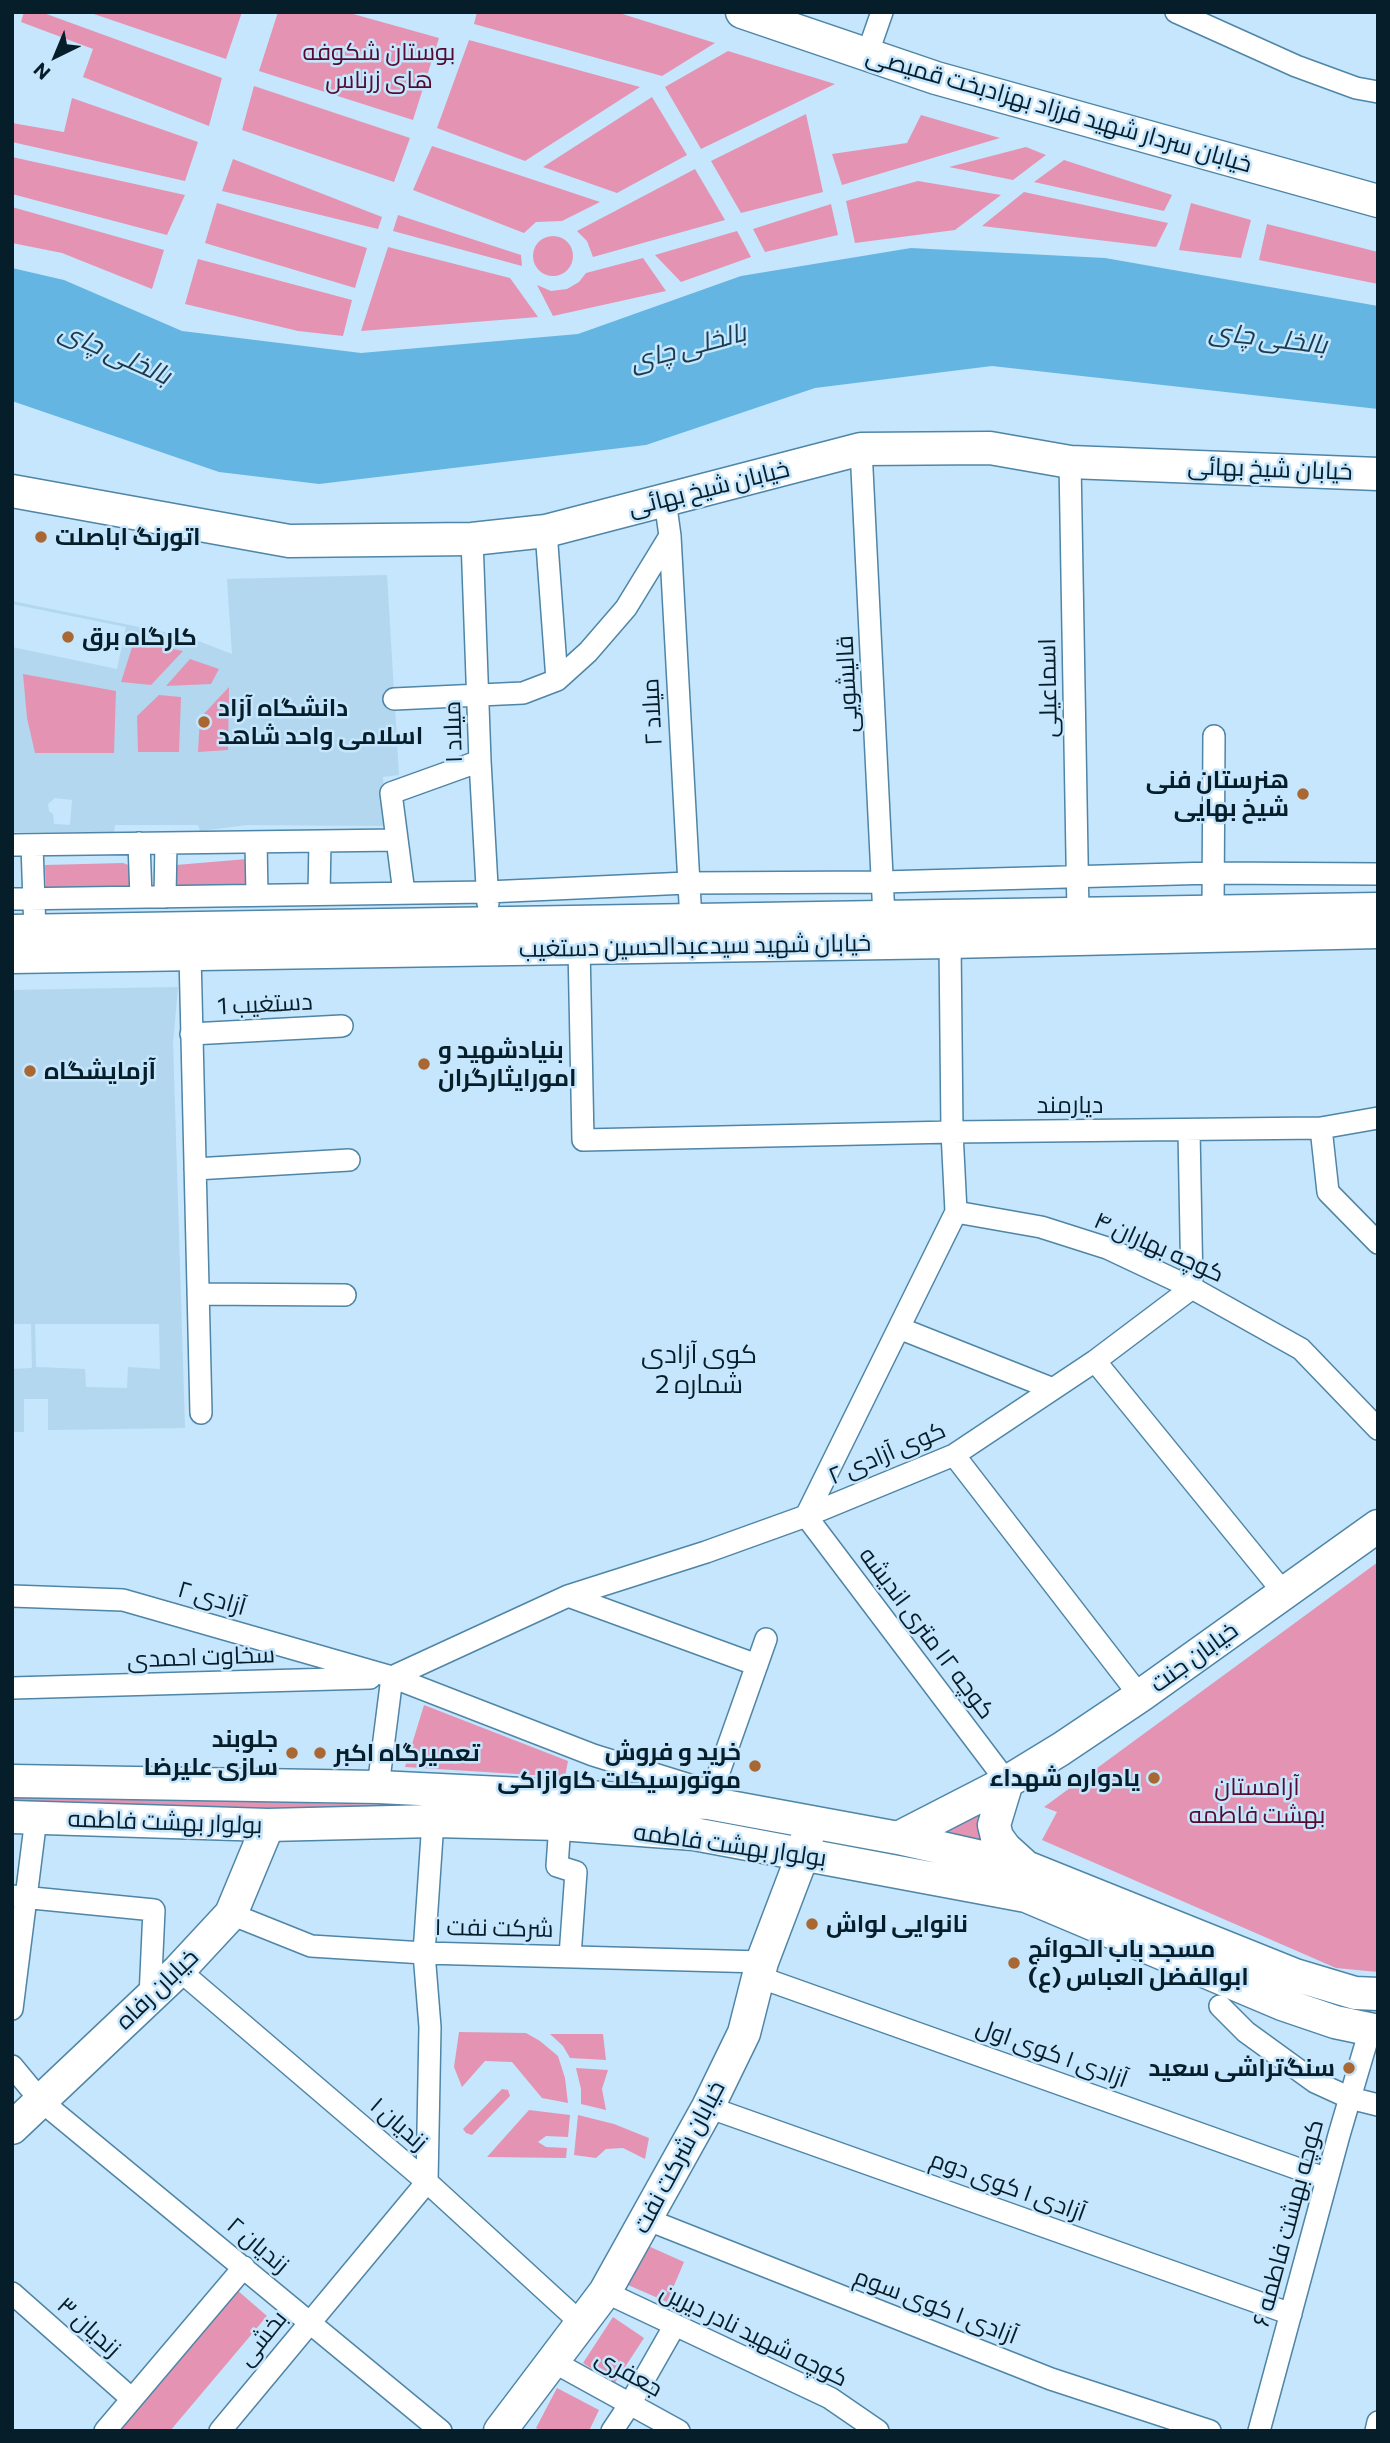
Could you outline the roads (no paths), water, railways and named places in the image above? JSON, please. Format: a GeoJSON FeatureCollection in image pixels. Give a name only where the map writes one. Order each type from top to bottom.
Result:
{"type":"FeatureCollection","features":[{"type":"Feature","properties":{"kind":"main road","name":"خیابان سردار شهید فرزاد بهزاد‌بخت قمیصی"},"geometry":{"type":"LineString","coordinates":[[742,12],[936,78],[1378,201]]}},
{"type":"Feature","properties":{"kind":"main road","name":"خیابان شیخ بهائی"},"geometry":{"type":"LineString","coordinates":[[12,491],[289,541],[472,539],[546,531],[861,449],[990,448],[1070,462],[1378,474]]}},
{"type":"Feature","properties":{"kind":"main road","name":"خیابان شیخ بهائی"},"geometry":{"type":"LineString","coordinates":[[12,482],[44,495]]}},
{"type":"Feature","properties":{"kind":"main road","name":"خیابان شهید سیدعبدالحسین دستغیب"},"geometry":{"type":"LineString","coordinates":[[24,931],[1378,909]]}},
{"type":"Feature","properties":{"kind":"main road","name":"خیابان شهید سیدعبدالحسین دستغیب"},"geometry":{"type":"LineString","coordinates":[[12,957],[950,942],[1378,932]]}},
{"type":"Feature","properties":{"kind":"main road","name":"خیابان جنت"},"geometry":{"type":"LineString","coordinates":[[898,1838],[1007,1782],[1140,1696],[1378,1526]]}},
{"type":"Feature","properties":{"kind":"main road","name":"بولوار بهشت فاطمه"},"geometry":{"type":"LineString","coordinates":[[12,1781],[378,1787],[710,1798],[1026,1867],[1098,1910],[1282,2004],[1335,2022],[1374,2030]]}},
{"type":"Feature","properties":{"kind":"main road"},"geometry":{"type":"LineString","coordinates":[[1007,1782],[994,1825],[997,1837],[1005,1848],[1026,1867]]}},
{"type":"Feature","properties":{"kind":"main road","name":"بولوار بهشت فاطمه"},"geometry":{"type":"LineString","coordinates":[[24,1817],[268,1825],[433,1821],[560,1824],[694,1834],[1098,1910],[1295,1975],[1355,1993],[1378,1994]]}},
{"type":"Feature","properties":{"kind":"main road","name":"خیابان شرکت نفت"},"geometry":{"type":"LineString","coordinates":[[506,2429],[552,2361],[605,2292],[708,2107],[744,2033],[760,1969],[803,1854],[811,1821]]}},
{"type":"Feature","properties":{"kind":"main road","name":"خیابان رفاه"},"geometry":{"type":"LineString","coordinates":[[12,2128],[179,1970],[230,1914],[268,1825]]}},
{"type":"Feature","properties":{"kind":"street"},"geometry":{"type":"LineString","coordinates":[[867,55],[882,12]]}},
{"type":"Feature","properties":{"kind":"street"},"geometry":{"type":"LineString","coordinates":[[1175,12],[1296,66],[1356,88],[1378,92]]}},
{"type":"Feature","properties":{"kind":"street","name":"قالیشویی"},"geometry":{"type":"LineString","coordinates":[[861,449],[884,917]]}},
{"type":"Feature","properties":{"kind":"street","name":"اسماعیلی"},"geometry":{"type":"LineString","coordinates":[[1070,462],[1078,914]]}},
{"type":"Feature","properties":{"kind":"street","name":"میلاد ۲"},"geometry":{"type":"LineString","coordinates":[[664,500],[670,536],[691,921]]}},
{"type":"Feature","properties":{"kind":"street"},"geometry":{"type":"LineString","coordinates":[[546,531],[557,680]]}},
{"type":"Feature","properties":{"kind":"street"},"geometry":{"type":"LineString","coordinates":[[394,699],[523,693],[557,680],[588,652],[626,608],[670,536]]}},
{"type":"Feature","properties":{"kind":"street","name":"میلاد ۱"},"geometry":{"type":"LineString","coordinates":[[472,539],[480,761],[491,923]]}},
{"type":"Feature","properties":{"kind":"street"},"geometry":{"type":"LineString","coordinates":[[1213,911],[1214,736]]}},
{"type":"Feature","properties":{"kind":"street"},"geometry":{"type":"LineString","coordinates":[[404,893],[391,793],[480,761]]}},
{"type":"Feature","properties":{"kind":"street"},"geometry":{"type":"LineString","coordinates":[[24,931],[34,899],[22,845],[397,840]]}},
{"type":"Feature","properties":{"kind":"street"},"geometry":{"type":"LineString","coordinates":[[319,894],[320,841]]}},
{"type":"Feature","properties":{"kind":"street"},"geometry":{"type":"LineString","coordinates":[[256,842],[257,895]]}},
{"type":"Feature","properties":{"kind":"street"},"geometry":{"type":"LineString","coordinates":[[139,843],[141,897]]}},
{"type":"Feature","properties":{"kind":"street"},"geometry":{"type":"LineString","coordinates":[[165,897],[166,843]]}},
{"type":"Feature","properties":{"kind":"street"},"geometry":{"type":"LineString","coordinates":[[12,899],[487,892],[687,883],[883,882],[1213,873],[1378,874]]}},
{"type":"Feature","properties":{"kind":"street"},"geometry":{"type":"LineString","coordinates":[[806,1516],[956,1212],[952,1132],[950,942]]}},
{"type":"Feature","properties":{"kind":"street","name":"دیارمند"},"geometry":{"type":"LineString","coordinates":[[579,947],[583,1140],[1321,1128],[1378,1118]]}},
{"type":"Feature","properties":{"kind":"street"},"geometry":{"type":"LineString","coordinates":[[190,954],[201,1413]]}},
{"type":"Feature","properties":{"kind":"street","name":"دستغیب 1"},"geometry":{"type":"LineString","coordinates":[[191,1034],[342,1026]]}},
{"type":"Feature","properties":{"kind":"street"},"geometry":{"type":"LineString","coordinates":[[1321,1128],[1328,1192],[1378,1243]]}},
{"type":"Feature","properties":{"kind":"street"},"geometry":{"type":"LineString","coordinates":[[1189,1131],[1192,1288]]}},
{"type":"Feature","properties":{"kind":"street"},"geometry":{"type":"LineString","coordinates":[[195,1169],[349,1160]]}},
{"type":"Feature","properties":{"kind":"street","name":"کوچه بهاران ۴"},"geometry":{"type":"LineString","coordinates":[[956,1212],[1041,1227],[1107,1248],[1192,1288],[1301,1349],[1378,1429]]}},
{"type":"Feature","properties":{"kind":"street","name":"کوی آزادی ۲"},"geometry":{"type":"LineString","coordinates":[[392,1677],[568,1596],[706,1552],[806,1516],[954,1455],[1095,1361],[1192,1288]]}},
{"type":"Feature","properties":{"kind":"street"},"geometry":{"type":"LineString","coordinates":[[198,1294],[345,1295]]}},
{"type":"Feature","properties":{"kind":"street"},"geometry":{"type":"LineString","coordinates":[[899,1328],[1053,1389]]}},
{"type":"Feature","properties":{"kind":"street"},"geometry":{"type":"LineString","coordinates":[[1095,1361],[1284,1593]]}},
{"type":"Feature","properties":{"kind":"street"},"geometry":{"type":"LineString","coordinates":[[954,1455],[1140,1696]]}},
{"type":"Feature","properties":{"kind":"street","name":"کوچه ۱۲ متری اندیشه"},"geometry":{"type":"LineString","coordinates":[[806,1516],[1007,1782]]}},
{"type":"Feature","properties":{"kind":"street","name":"آزادی ۲"},"geometry":{"type":"LineString","coordinates":[[12,1596],[123,1600],[392,1677],[710,1798]]}},
{"type":"Feature","properties":{"kind":"street"},"geometry":{"type":"LineString","coordinates":[[568,1596],[757,1665]]}},
{"type":"Feature","properties":{"kind":"street"},"geometry":{"type":"LineString","coordinates":[[710,1798],[766,1639]]}},
{"type":"Feature","properties":{"kind":"street"},"geometry":{"type":"LineString","coordinates":[[378,1787],[392,1677]]}},
{"type":"Feature","properties":{"kind":"street","name":"سخاوت احمدی"},"geometry":{"type":"LineString","coordinates":[[12,1688],[392,1677]]}},
{"type":"Feature","properties":{"kind":"street"},"geometry":{"type":"LineString","coordinates":[[12,2009],[24,1817]]}},
{"type":"Feature","properties":{"kind":"street"},"geometry":{"type":"LineString","coordinates":[[427,2182],[430,2027],[424,1953],[433,1821]]}},
{"type":"Feature","properties":{"kind":"street"},"geometry":{"type":"LineString","coordinates":[[560,1824],[557,1866],[576,1872],[570,1956]]}},
{"type":"Feature","properties":{"kind":"street"},"geometry":{"type":"LineString","coordinates":[[19,1897],[154,1910],[150,1997]]}},
{"type":"Feature","properties":{"kind":"street","name":"شرکت نفت ۱"},"geometry":{"type":"LineString","coordinates":[[230,1914],[311,1947],[570,1956],[760,1969]]}},
{"type":"Feature","properties":{"kind":"street","name":"آزادی ۱ کوی اول"},"geometry":{"type":"LineString","coordinates":[[760,1969],[1327,2179]]}},
{"type":"Feature","properties":{"kind":"street","name":"زندیان ۱"},"geometry":{"type":"LineString","coordinates":[[179,1970],[427,2182],[581,2323]]}},
{"type":"Feature","properties":{"kind":"street"},"geometry":{"type":"LineString","coordinates":[[1220,2006],[1246,2032],[1315,2082],[1350,2098],[1378,2105]]}},
{"type":"Feature","properties":{"kind":"street","name":"کوچه بهشت فاطمه ۶"},"geometry":{"type":"LineString","coordinates":[[1259,2431],[1350,2098],[1374,2030]]}},
{"type":"Feature","properties":{"kind":"street","name":"زندیان ۲"},"geometry":{"type":"LineString","coordinates":[[12,2066],[41,2101],[441,2431]]}},
{"type":"Feature","properties":{"kind":"street","name":"آزادی ۱ کوی دوم"},"geometry":{"type":"LineString","coordinates":[[708,2107],[1291,2314]]}},
{"type":"Feature","properties":{"kind":"street","name":"بخشی"},"geometry":{"type":"LineString","coordinates":[[220,2431],[427,2182]]}},
{"type":"Feature","properties":{"kind":"street","name":"آزادی ۱ کوی سوم"},"geometry":{"type":"LineString","coordinates":[[646,2219],[1051,2379],[1210,2431]]}},
{"type":"Feature","properties":{"kind":"street"},"geometry":{"type":"LineString","coordinates":[[105,2431],[244,2267]]}},
{"type":"Feature","properties":{"kind":"street","name":"کوچه شهید نادر دیرین"},"geometry":{"type":"LineString","coordinates":[[605,2292],[831,2398],[878,2431]]}},
{"type":"Feature","properties":{"kind":"street","name":"زندیان ۳"},"geometry":{"type":"LineString","coordinates":[[12,2293],[132,2399]]}},
{"type":"Feature","properties":{"kind":"street"},"geometry":{"type":"LineString","coordinates":[[612,2431],[675,2325]]}},
{"type":"Feature","properties":{"kind":"street","name":"جعفری"},"geometry":{"type":"LineString","coordinates":[[552,2361],[679,2431]]}},
{"type":"Feature","properties":{"kind":"street"},"geometry":{"type":"LineString","coordinates":[[1376,2431],[1378,2422]]}},
{"type":"Feature","properties":{"kind":"water","name":"بالخلی چای"},"geometry":{"type":"Polygon","coordinates":[[[911,248],[1105,258],[1378,306],[1378,409],[992,366],[815,388],[646,445],[319,484],[219,472],[12,401],[12,268],[64,280],[182,331],[361,353],[578,334],[741,276],[911,248]]]}},
{"type":"Feature","properties":{"kind":"place","name":"اتورنگ اباصلت"},"geometry":{"type":"Point","coordinates":[41,537]}},
{"type":"Feature","properties":{"kind":"place","name":"کارگاه برق"},"geometry":{"type":"Point","coordinates":[68,637]}},
{"type":"Feature","properties":{"kind":"place","name":"دانشگاه آزاد اسلامی واحد شاهد"},"geometry":{"type":"Point","coordinates":[204,722]}},
{"type":"Feature","properties":{"kind":"place","name":"هنرستان فنی شیخ بهایی"},"geometry":{"type":"Point","coordinates":[1303,794]}},
{"type":"Feature","properties":{"kind":"place","name":"بنیادشهید و امورایثارگران"},"geometry":{"type":"Point","coordinates":[424,1064]}},
{"type":"Feature","properties":{"kind":"place","name":"آزمایشگاه"},"geometry":{"type":"Point","coordinates":[30,1071]}},
{"type":"Feature","properties":{"kind":"place","name":"جلوبند سازی علیرضا"},"geometry":{"type":"Point","coordinates":[292,1753]}},
{"type":"Feature","properties":{"kind":"place","name":"تعمیرگاه اکبر"},"geometry":{"type":"Point","coordinates":[320,1753]}},
{"type":"Feature","properties":{"kind":"place","name":"خرید و فروش موتورسیکلت کاوازاکی"},"geometry":{"type":"Point","coordinates":[755,1766]}},
{"type":"Feature","properties":{"kind":"place","name":"یادواره شهداء"},"geometry":{"type":"Point","coordinates":[1154,1778]}},
{"type":"Feature","properties":{"kind":"place","name":"نانوایی لواش"},"geometry":{"type":"Point","coordinates":[812,1924]}},
{"type":"Feature","properties":{"kind":"place","name":"مسجد باب الحوائج ابوالفضل العباس (ع)"},"geometry":{"type":"Point","coordinates":[1014,1963]}},
{"type":"Feature","properties":{"kind":"place","name":"سنگ‌تراشی سعید"},"geometry":{"type":"Point","coordinates":[1349,2068]}},
{"type":"Feature","properties":{"kind":"district","name":"کوی آزادی شماره 2"},"geometry":{"type":"Point","coordinates":[699,1369]}},
{"type":"Feature","properties":{"kind":"park label","name":"بوستان شکوفه های زرناس"},"geometry":{"type":"Point","coordinates":[379,66]}},
{"type":"Feature","properties":{"kind":"park label","name":"آرامستان بهشت فاطمه"},"geometry":{"type":"Point","coordinates":[1257,1801]}}]}
